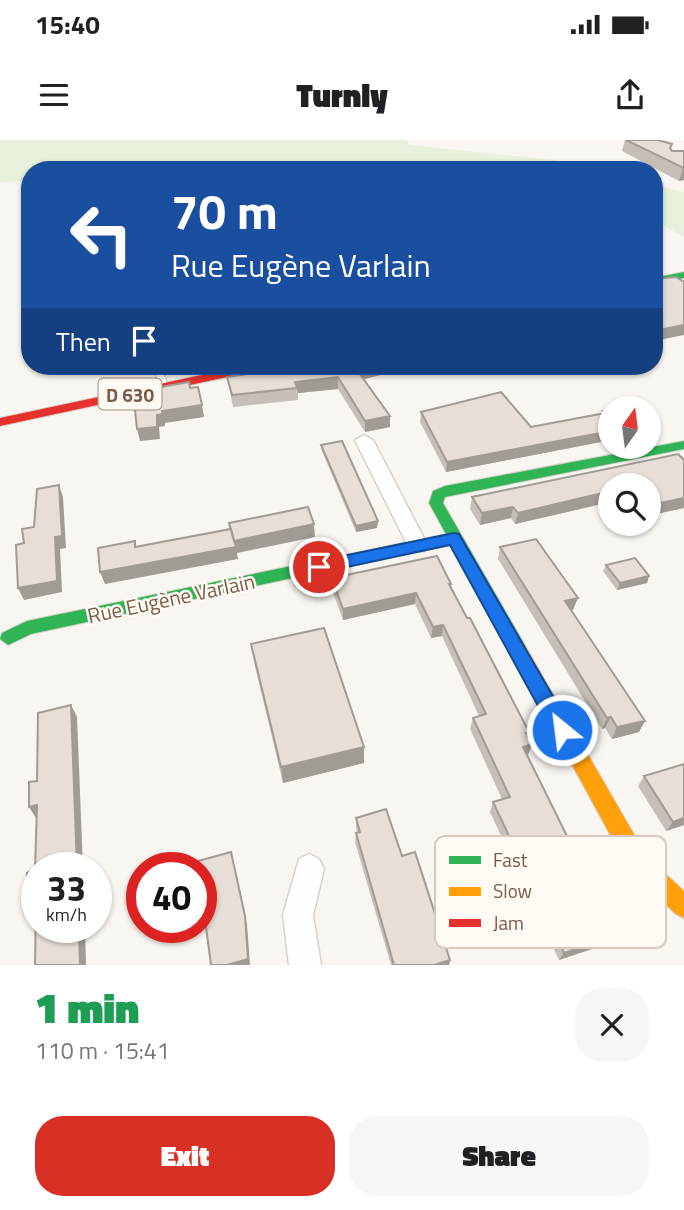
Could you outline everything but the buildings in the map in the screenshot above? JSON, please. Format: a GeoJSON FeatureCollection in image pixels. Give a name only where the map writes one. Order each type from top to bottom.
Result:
{"type":"FeatureCollection","features":[{"type":"Feature","properties":{"kind":"street"},"geometry":{"type":"LineString","coordinates":[[663,273],[684,268]]}},
{"type":"Feature","properties":{"kind":"street"},"geometry":{"type":"LineString","coordinates":[[663,279],[684,275]]}},
{"type":"Feature","properties":{"kind":"street","name":"D 630"},"geometry":{"type":"LineString","coordinates":[[0,411],[160,376]]}},
{"type":"Feature","properties":{"kind":"street","name":"D 630"},"geometry":{"type":"LineString","coordinates":[[0,422],[160,376]]}},
{"type":"Feature","properties":{"kind":"street"},"geometry":{"type":"LineString","coordinates":[[363,440],[418,546]]}},
{"type":"Feature","properties":{"kind":"street"},"geometry":{"type":"LineString","coordinates":[[623,836],[436,503],[443,491],[684,445]]}},
{"type":"Feature","properties":{"kind":"street","name":"Rue Eugène Varlain"},"geometry":{"type":"LineString","coordinates":[[3,638],[27,628],[454,538]]}},
{"type":"Feature","properties":{"kind":"street"},"geometry":{"type":"LineString","coordinates":[[305,965],[298,915],[309,869]]}},
{"type":"Feature","properties":{"kind":"street"},"geometry":{"type":"LineString","coordinates":[[666,892],[684,906]]}},
{"type":"Feature","properties":{"kind":"green space"},"geometry":{"type":"Polygon","coordinates":[[[0,140],[406,140],[409,145],[559,161],[21,161],[21,181],[0,182],[0,140]]]}},
{"type":"Feature","properties":{"kind":"green space"},"geometry":{"type":"Polygon","coordinates":[[[663,187],[684,192],[684,237],[663,225],[663,187]]]}},
{"type":"Feature","properties":{"kind":"traffic: fast"},"geometry":{"type":"LineString","coordinates":[[663,279],[684,275]]}},
{"type":"Feature","properties":{"kind":"traffic: fast"},"geometry":{"type":"LineString","coordinates":[[517,647],[436,503],[438,494],[450,489],[684,445]]}},
{"type":"Feature","properties":{"kind":"traffic: fast"},"geometry":{"type":"LineString","coordinates":[[8,638],[27,628],[454,538]]}},
{"type":"Feature","properties":{"kind":"traffic: slow"},"geometry":{"type":"LineString","coordinates":[[517,647],[623,836]]}},
{"type":"Feature","properties":{"kind":"traffic: slow"},"geometry":{"type":"LineString","coordinates":[[666,890],[684,906]]}},
{"type":"Feature","properties":{"kind":"traffic: jam"},"geometry":{"type":"LineString","coordinates":[[0,422],[218,375]]}},
{"type":"Feature","properties":{"kind":"route"},"geometry":{"type":"LineString","coordinates":[[319,567],[454,538],[562,730]]}}]}
